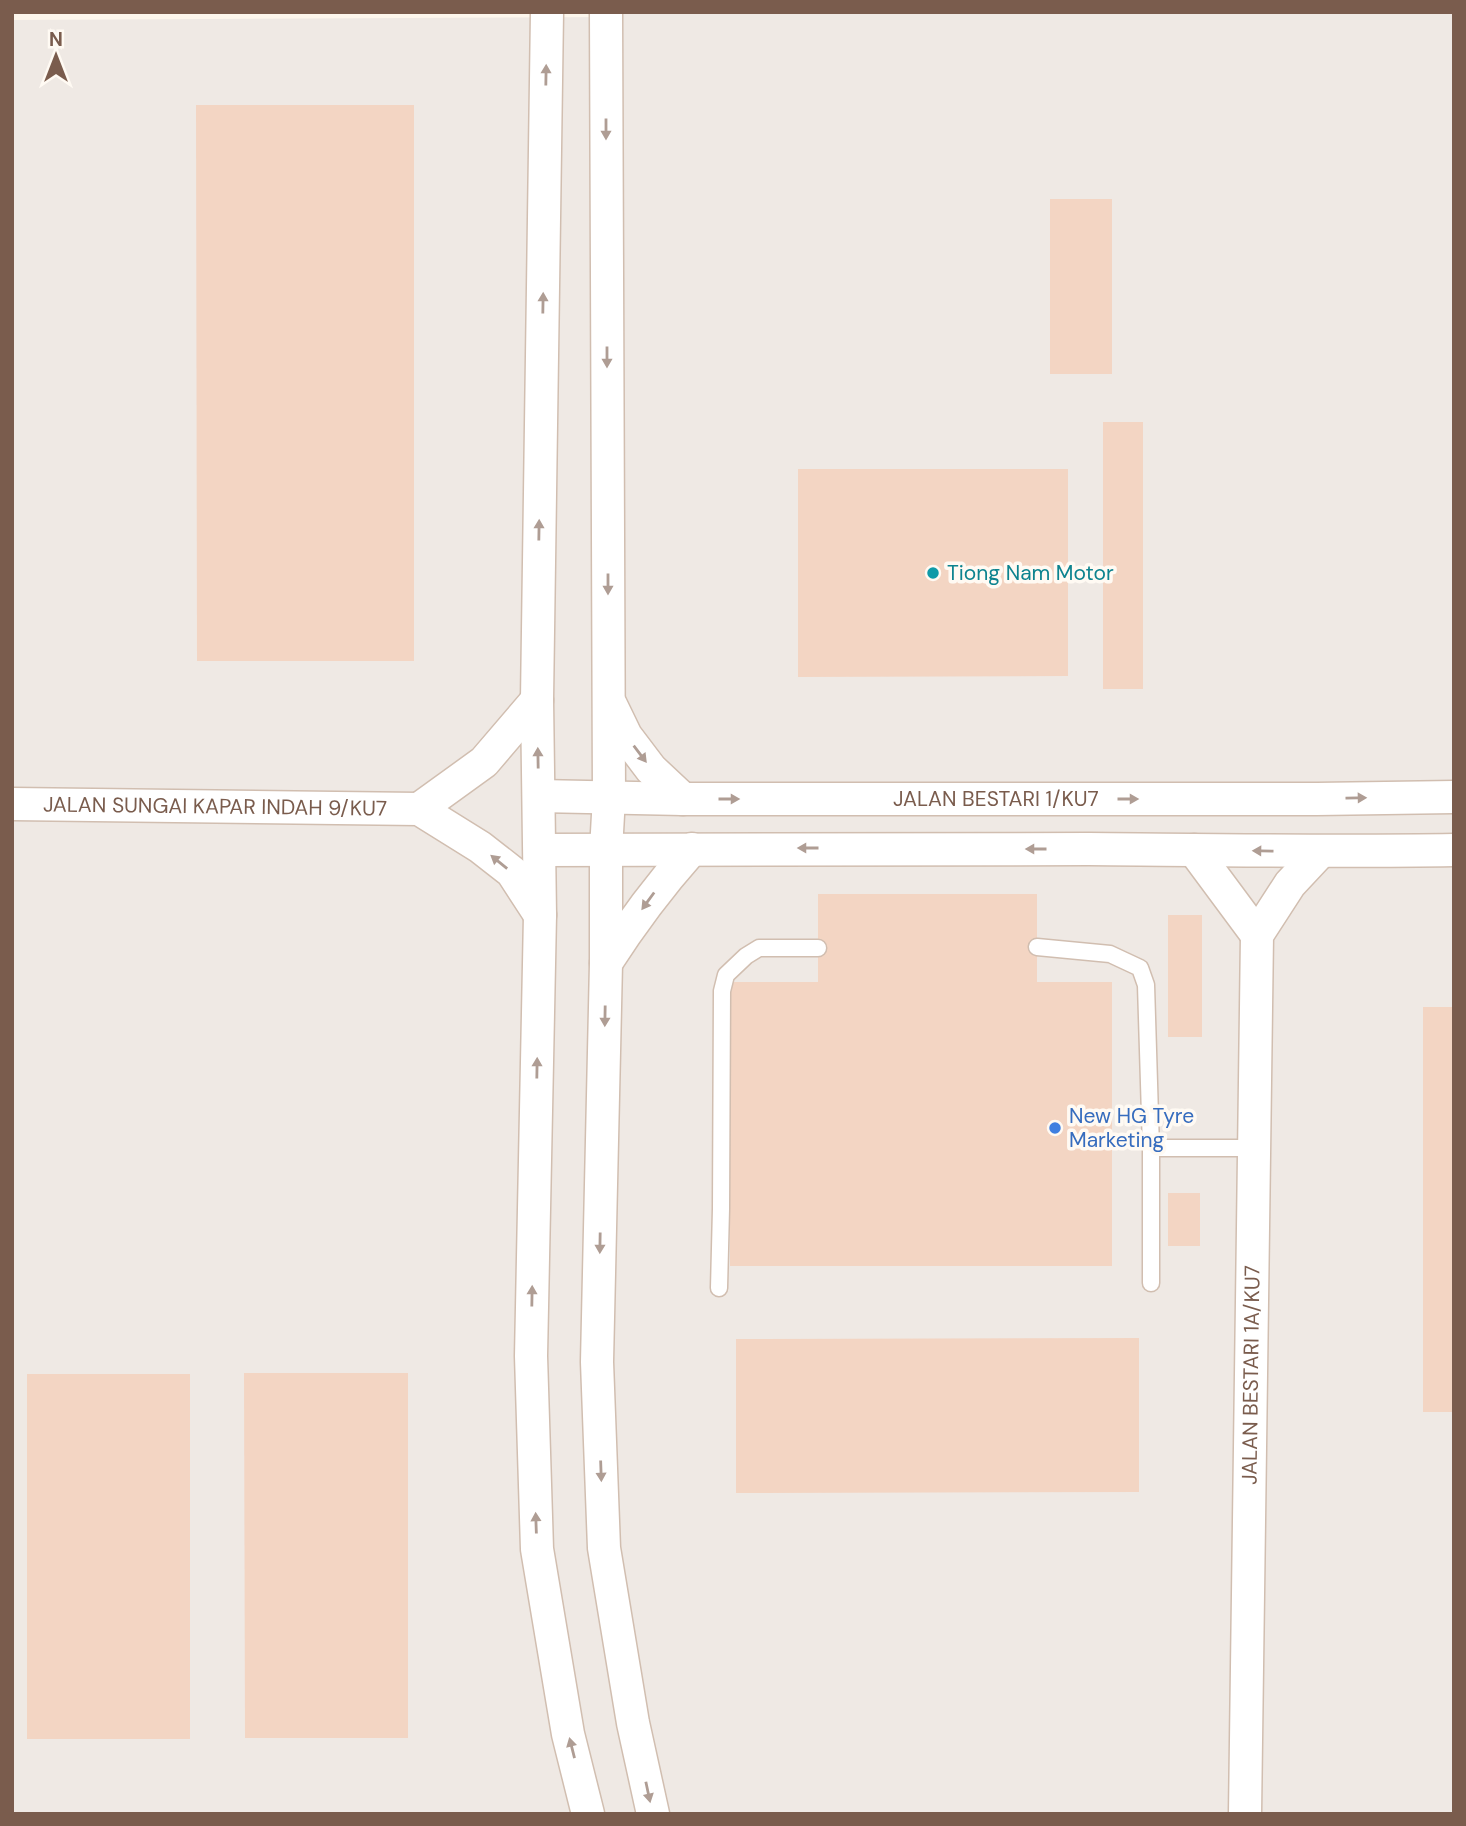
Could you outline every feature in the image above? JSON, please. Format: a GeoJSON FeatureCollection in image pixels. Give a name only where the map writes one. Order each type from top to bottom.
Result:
{"type":"FeatureCollection","features":[{"type":"Feature","properties":{"kind":"street"},"geometry":{"type":"LineString","coordinates":[[547,12],[537,700],[540,915],[531,1356],[537,1549],[568,1734],[588,1814]]}},
{"type":"Feature","properties":{"kind":"street"},"geometry":{"type":"LineString","coordinates":[[606,12],[609,797],[597,1362],[604,1548],[633,1723],[653,1814]]}},
{"type":"Feature","properties":{"kind":"street"},"geometry":{"type":"LineString","coordinates":[[537,700],[484,762],[419,809],[480,847],[512,872],[540,915]]}},
{"type":"Feature","properties":{"kind":"street"},"geometry":{"type":"LineString","coordinates":[[608,701],[626,736],[651,769],[683,799]]}},
{"type":"Feature","properties":{"kind":"street","name":"JALAN BESTARI 1/KU7"},"geometry":{"type":"LineString","coordinates":[[539,796],[683,799],[1454,797]]}},
{"type":"Feature","properties":{"kind":"street","name":"JALAN SUNGAI KAPAR INDAH 9/KU7"},"geometry":{"type":"LineString","coordinates":[[12,804],[419,809]]}},
{"type":"Feature","properties":{"kind":"street"},"geometry":{"type":"LineString","coordinates":[[606,963],[658,888],[692,849]]}},
{"type":"Feature","properties":{"kind":"street"},"geometry":{"type":"LineString","coordinates":[[540,850],[1454,850]]}},
{"type":"Feature","properties":{"kind":"street"},"geometry":{"type":"LineString","coordinates":[[1194,850],[1257,935],[1290,884],[1320,852]]}},
{"type":"Feature","properties":{"kind":"street","name":"JALAN BESTARI 1A/KU7"},"geometry":{"type":"LineString","coordinates":[[1245,1814],[1257,935]]}},
{"type":"Feature","properties":{"kind":"lane"},"geometry":{"type":"LineString","coordinates":[[1037,947],[1110,954],[1140,968],[1146,985],[1151,1148],[1151,1283]]}},
{"type":"Feature","properties":{"kind":"lane"},"geometry":{"type":"LineString","coordinates":[[719,1288],[723,991],[726,975],[759,948],[818,948]]}},
{"type":"Feature","properties":{"kind":"lane"},"geometry":{"type":"LineString","coordinates":[[1151,1148],[1253,1148]]}},
{"type":"Feature","properties":{"kind":"shaded area"},"geometry":{"type":"Polygon","coordinates":[[[609,12],[1454,12],[1454,1814],[12,1814],[12,20],[608,17],[609,12]]]}},
{"type":"Feature","properties":{"kind":"building"},"geometry":{"type":"Polygon","coordinates":[[[196,105],[414,105],[414,661],[197,661],[196,105]]]}},
{"type":"Feature","properties":{"kind":"building"},"geometry":{"type":"Polygon","coordinates":[[[1050,199],[1112,199],[1112,374],[1050,374],[1050,199]]]}},
{"type":"Feature","properties":{"kind":"building"},"geometry":{"type":"Polygon","coordinates":[[[1103,422],[1143,422],[1143,689],[1103,689],[1103,422]]]}},
{"type":"Feature","properties":{"kind":"building","name":"Tiong Nam Motor"},"geometry":{"type":"Polygon","coordinates":[[[798,469],[1068,469],[1068,676],[798,677],[798,469]]]}},
{"type":"Feature","properties":{"kind":"building"},"geometry":{"type":"Polygon","coordinates":[[[818,894],[1037,894],[1037,982],[1112,982],[1112,1266],[730,1266],[730,982],[818,982],[818,894]]]}},
{"type":"Feature","properties":{"kind":"building"},"geometry":{"type":"Polygon","coordinates":[[[1168,915],[1202,915],[1202,1037],[1168,1037],[1168,915]]]}},
{"type":"Feature","properties":{"kind":"building"},"geometry":{"type":"Polygon","coordinates":[[[1423,1007],[1454,1007],[1454,1412],[1423,1412],[1423,1007]]]}},
{"type":"Feature","properties":{"kind":"building"},"geometry":{"type":"Polygon","coordinates":[[[1168,1193],[1200,1193],[1200,1246],[1168,1246],[1168,1193]]]}},
{"type":"Feature","properties":{"kind":"building"},"geometry":{"type":"Polygon","coordinates":[[[1139,1338],[1139,1492],[736,1493],[736,1339],[1139,1338]]]}},
{"type":"Feature","properties":{"kind":"building"},"geometry":{"type":"Polygon","coordinates":[[[244,1373],[408,1373],[408,1738],[245,1738],[244,1373]]]}},
{"type":"Feature","properties":{"kind":"building"},"geometry":{"type":"Polygon","coordinates":[[[27,1374],[190,1374],[190,1739],[27,1739],[27,1374]]]}},
{"type":"Feature","properties":{"kind":"place","name":"Tiong Nam Motor"},"geometry":{"type":"Point","coordinates":[933,573]}},
{"type":"Feature","properties":{"kind":"place","name":"New HG Tyre Marketing"},"geometry":{"type":"Point","coordinates":[1055,1128]}}]}
